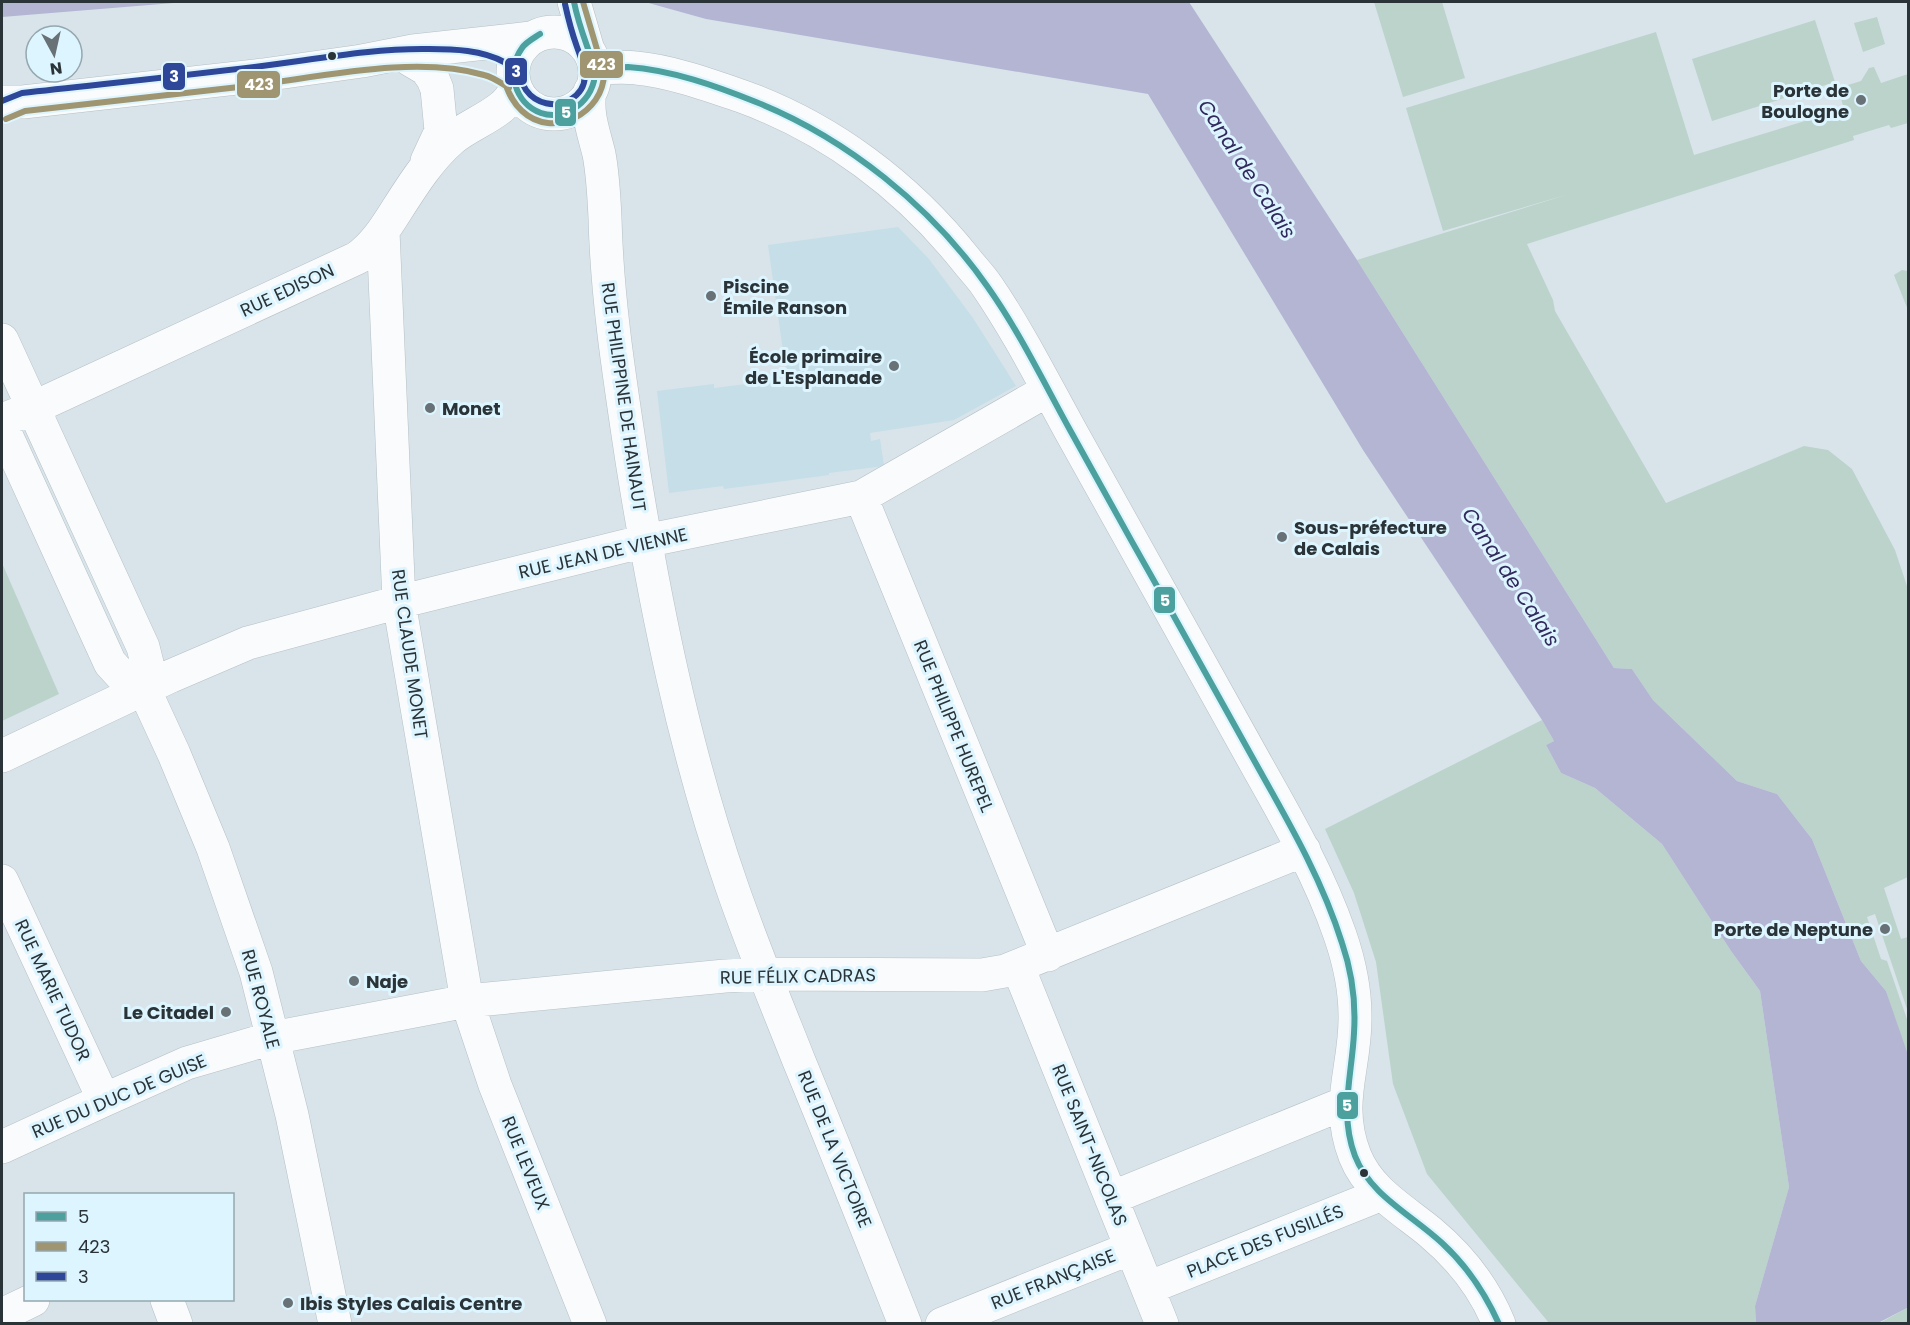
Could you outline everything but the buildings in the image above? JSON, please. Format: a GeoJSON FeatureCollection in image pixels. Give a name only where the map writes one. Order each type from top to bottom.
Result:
{"type":"FeatureCollection","features":[{"type":"Feature","properties":{"kind":"street"},"geometry":{"type":"LineString","coordinates":[[9,105],[263,75],[362,61],[413,51],[535,36],[556,32],[576,38],[591,70],[580,105],[560,114],[549,114],[528,105],[520,97],[514,83],[512,69],[523,45],[535,36],[558,2]]}},
{"type":"Feature","properties":{"kind":"street","name":"RUE PHILIPPINE DE HAINAUT"},"geometry":{"type":"LineString","coordinates":[[574,2],[591,70],[589,118],[599,157],[604,199],[609,292],[645,541],[673,679],[693,759],[728,876],[765,974]]}},
{"type":"Feature","properties":{"kind":"street"},"geometry":{"type":"LineString","coordinates":[[409,59],[426,69],[436,84],[441,123],[440,135],[420,173]]}},
{"type":"Feature","properties":{"kind":"street"},"geometry":{"type":"LineString","coordinates":[[362,61],[451,59],[497,68],[514,83]]}},
{"type":"Feature","properties":{"kind":"street"},"geometry":{"type":"LineString","coordinates":[[591,70],[623,67],[645,69],[730,92],[797,120],[858,157],[908,197],[950,240],[985,282],[1048,390],[1304,850],[1339,933],[1351,973],[1355,1017],[1345,1103],[1346,1119],[1354,1152],[1366,1176],[1382,1194],[1436,1238],[1463,1265],[1483,1290],[1499,1323]]}},
{"type":"Feature","properties":{"kind":"street","name":"RUE EDISON"},"geometry":{"type":"LineString","coordinates":[[2,420],[33,408],[351,261],[365,252],[383,231],[420,173],[452,139],[507,103],[514,94],[514,83]]}},
{"type":"Feature","properties":{"kind":"street","name":"RUE CLAUDE MONET"},"geometry":{"type":"LineString","coordinates":[[383,231],[399,602],[467,1001]]}},
{"type":"Feature","properties":{"kind":"street"},"geometry":{"type":"LineString","coordinates":[[2,340],[143,647],[147,672],[144,689],[121,675],[110,663],[2,426]]}},
{"type":"Feature","properties":{"kind":"street","name":"RUE JEAN DE VIENNE"},"geometry":{"type":"LineString","coordinates":[[2,756],[215,656],[248,643],[399,602],[645,541],[861,497],[1048,390]]}},
{"type":"Feature","properties":{"kind":"street","name":"RUE PHILIPPE HUREPEL"},"geometry":{"type":"LineString","coordinates":[[861,497],[1048,955]]}},
{"type":"Feature","properties":{"kind":"street","name":"RUE ROYALE"},"geometry":{"type":"LineString","coordinates":[[144,689],[174,754],[216,858],[256,972],[292,1115],[335,1323]]}},
{"type":"Feature","properties":{"kind":"street","name":"RUE FÉLIX CADRAS"},"geometry":{"type":"LineString","coordinates":[[272,1038],[467,1001],[725,976],[765,974],[982,975],[1005,971],[1304,850]]}},
{"type":"Feature","properties":{"kind":"street","name":"RUE MARIE TUDOR"},"geometry":{"type":"LineString","coordinates":[[2,881],[104,1100]]}},
{"type":"Feature","properties":{"kind":"street","name":"RUE SAINT-NICOLAS"},"geometry":{"type":"LineString","coordinates":[[1018,967],[1162,1323]]}},
{"type":"Feature","properties":{"kind":"street","name":"RUE DE LA VICTOIRE"},"geometry":{"type":"LineString","coordinates":[[765,974],[905,1323]]}},
{"type":"Feature","properties":{"kind":"street","name":"RUE LEVEUX"},"geometry":{"type":"LineString","coordinates":[[467,1001],[495,1085],[590,1323]]}},
{"type":"Feature","properties":{"kind":"street","name":"RUE DU DUC DE GUISE"},"geometry":{"type":"LineString","coordinates":[[2,1147],[187,1064],[272,1038]]}},
{"type":"Feature","properties":{"kind":"street"},"geometry":{"type":"LineString","coordinates":[[1111,1198],[1345,1103]]}},
{"type":"Feature","properties":{"kind":"street","name":"PLACE DES FUSILLÉS"},"geometry":{"type":"LineString","coordinates":[[1148,1288],[1382,1194]]}},
{"type":"Feature","properties":{"kind":"street","name":"RUE FRANÇAISE"},"geometry":{"type":"LineString","coordinates":[[942,1323],[1131,1248]]}},
{"type":"Feature","properties":{"kind":"street"},"geometry":{"type":"LineString","coordinates":[[168,1301],[176,1323]]}},
{"type":"Feature","properties":{"kind":"shaded area","name":"École primaire de L'Esplanade"},"geometry":{"type":"Polygon","coordinates":[[[898,227],[929,259],[973,318],[1016,386],[954,420],[870,433],[871,441],[880,439],[884,466],[724,489],[723,486],[669,493],[657,391],[714,384],[714,388],[787,379],[768,245],[898,227]]]}},
{"type":"Feature","properties":{"kind":"green space"},"geometry":{"type":"Polygon","coordinates":[[[1374,2],[1442,2],[1465,78],[1403,97],[1374,2]]]}},
{"type":"Feature","properties":{"kind":"green space"},"geometry":{"type":"Polygon","coordinates":[[[1877,17],[1885,44],[1863,52],[1854,23],[1877,17]]]}},
{"type":"Feature","properties":{"kind":"green space"},"geometry":{"type":"Polygon","coordinates":[[[1815,20],[1835,82],[1712,121],[1692,59],[1815,20]]]}},
{"type":"Feature","properties":{"kind":"green space"},"geometry":{"type":"Polygon","coordinates":[[[1656,32],[1694,155],[1844,109],[1838,88],[1861,81],[1869,68],[1874,67],[1881,83],[1908,74],[1908,123],[1891,128],[1889,125],[1853,136],[1854,140],[1527,244],[1553,300],[1555,311],[1666,503],[1804,446],[1828,450],[1852,469],[1895,550],[1908,589],[1908,877],[1884,888],[1901,939],[1908,937],[1908,1012],[1875,914],[1867,917],[1881,959],[1887,961],[1908,1022],[1908,1059],[1886,991],[1861,961],[1812,839],[1777,794],[1737,781],[1653,700],[1632,669],[1614,668],[1357,260],[1569,194],[1443,231],[1406,108],[1656,32]]]}},
{"type":"Feature","properties":{"kind":"green space"},"geometry":{"type":"Polygon","coordinates":[[[1902,270],[1908,271],[1908,310],[1894,275],[1902,270]]]}},
{"type":"Feature","properties":{"kind":"green space"},"geometry":{"type":"Polygon","coordinates":[[[2,563],[59,694],[2,721],[2,563]]]}},
{"type":"Feature","properties":{"kind":"green space"},"geometry":{"type":"Polygon","coordinates":[[[1542,720],[1554,741],[1546,745],[1561,773],[1595,788],[1662,844],[1731,951],[1760,991],[1789,1187],[1755,1306],[1756,1323],[1549,1323],[1427,1174],[1393,1084],[1376,962],[1354,893],[1325,829],[1542,720]]]}},
{"type":"Feature","properties":{"kind":"green space"},"geometry":{"type":"Polygon","coordinates":[[[1908,1305],[1908,1323],[1878,1324],[1907,1308],[1908,1305]]]}},
{"type":"Feature","properties":{"kind":"water"},"geometry":{"type":"Polygon","coordinates":[[[2,2],[186,2],[2,17],[2,2]]]}},
{"type":"Feature","properties":{"kind":"water","name":"Canal de Calais"},"geometry":{"type":"Polygon","coordinates":[[[645,2],[1189,2],[1357,260],[1614,668],[1632,669],[1653,700],[1737,781],[1777,794],[1812,839],[1861,961],[1886,991],[1907,1052],[1907,1308],[1878,1323],[1756,1323],[1755,1306],[1789,1187],[1760,991],[1731,951],[1662,844],[1595,788],[1561,773],[1546,745],[1554,741],[1542,720],[1363,450],[1148,94],[706,19],[645,2]]]}},
{"type":"Feature","properties":{"kind":"transit line","name":"5"},"geometry":{"type":"LineString","coordinates":[[540,34],[526,44],[517,57],[514,66],[515,85],[524,102],[541,113],[551,115],[570,111],[585,99],[594,82],[595,72],[574,2]]}},
{"type":"Feature","properties":{"kind":"transit line","name":"423"},"geometry":{"type":"LineString","coordinates":[[505,83],[516,105],[522,111],[534,119],[548,123],[575,118],[596,100],[602,87],[604,73],[583,2]]}},
{"type":"Feature","properties":{"kind":"transit line","name":"3"},"geometry":{"type":"LineString","coordinates":[[2,101],[22,93],[232,70],[366,52],[448,49],[487,55],[504,62],[518,74],[526,90],[535,99],[558,104],[570,100],[577,94],[582,88],[585,75],[565,4]]}},
{"type":"Feature","properties":{"kind":"transit line","name":"423"},"geometry":{"type":"LineString","coordinates":[[6,119],[25,111],[394,67],[456,69],[487,76],[509,88]]}},
{"type":"Feature","properties":{"kind":"transit line","name":"5"},"geometry":{"type":"LineString","coordinates":[[595,68],[628,67],[661,71],[694,80],[756,102],[822,135],[854,155],[913,202],[965,257],[987,286],[1020,338],[1283,812],[1326,898],[1345,954],[1352,987],[1354,1033],[1347,1110],[1350,1140],[1355,1156],[1362,1170],[1381,1193],[1442,1243],[1459,1261],[1488,1302],[1499,1324]]}},
{"type":"Feature","properties":{"kind":"place","name":"Porte de Boulogne"},"geometry":{"type":"Point","coordinates":[1861,100]}},
{"type":"Feature","properties":{"kind":"place","name":"Piscine Émile Ranson"},"geometry":{"type":"Point","coordinates":[711,296]}},
{"type":"Feature","properties":{"kind":"place","name":"École primaire de L'Esplanade"},"geometry":{"type":"Point","coordinates":[894,366]}},
{"type":"Feature","properties":{"kind":"place","name":"Monet"},"geometry":{"type":"Point","coordinates":[430,408]}},
{"type":"Feature","properties":{"kind":"place","name":"Sous-préfecture de Calais"},"geometry":{"type":"Point","coordinates":[1282,537]}},
{"type":"Feature","properties":{"kind":"place","name":"Porte de Neptune"},"geometry":{"type":"Point","coordinates":[1885,929]}},
{"type":"Feature","properties":{"kind":"place","name":"Naje"},"geometry":{"type":"Point","coordinates":[354,981]}},
{"type":"Feature","properties":{"kind":"place","name":"Le Citadel"},"geometry":{"type":"Point","coordinates":[226,1012]}},
{"type":"Feature","properties":{"kind":"place","name":"Ibis Styles Calais Centre"},"geometry":{"type":"Point","coordinates":[288,1303]}}]}
